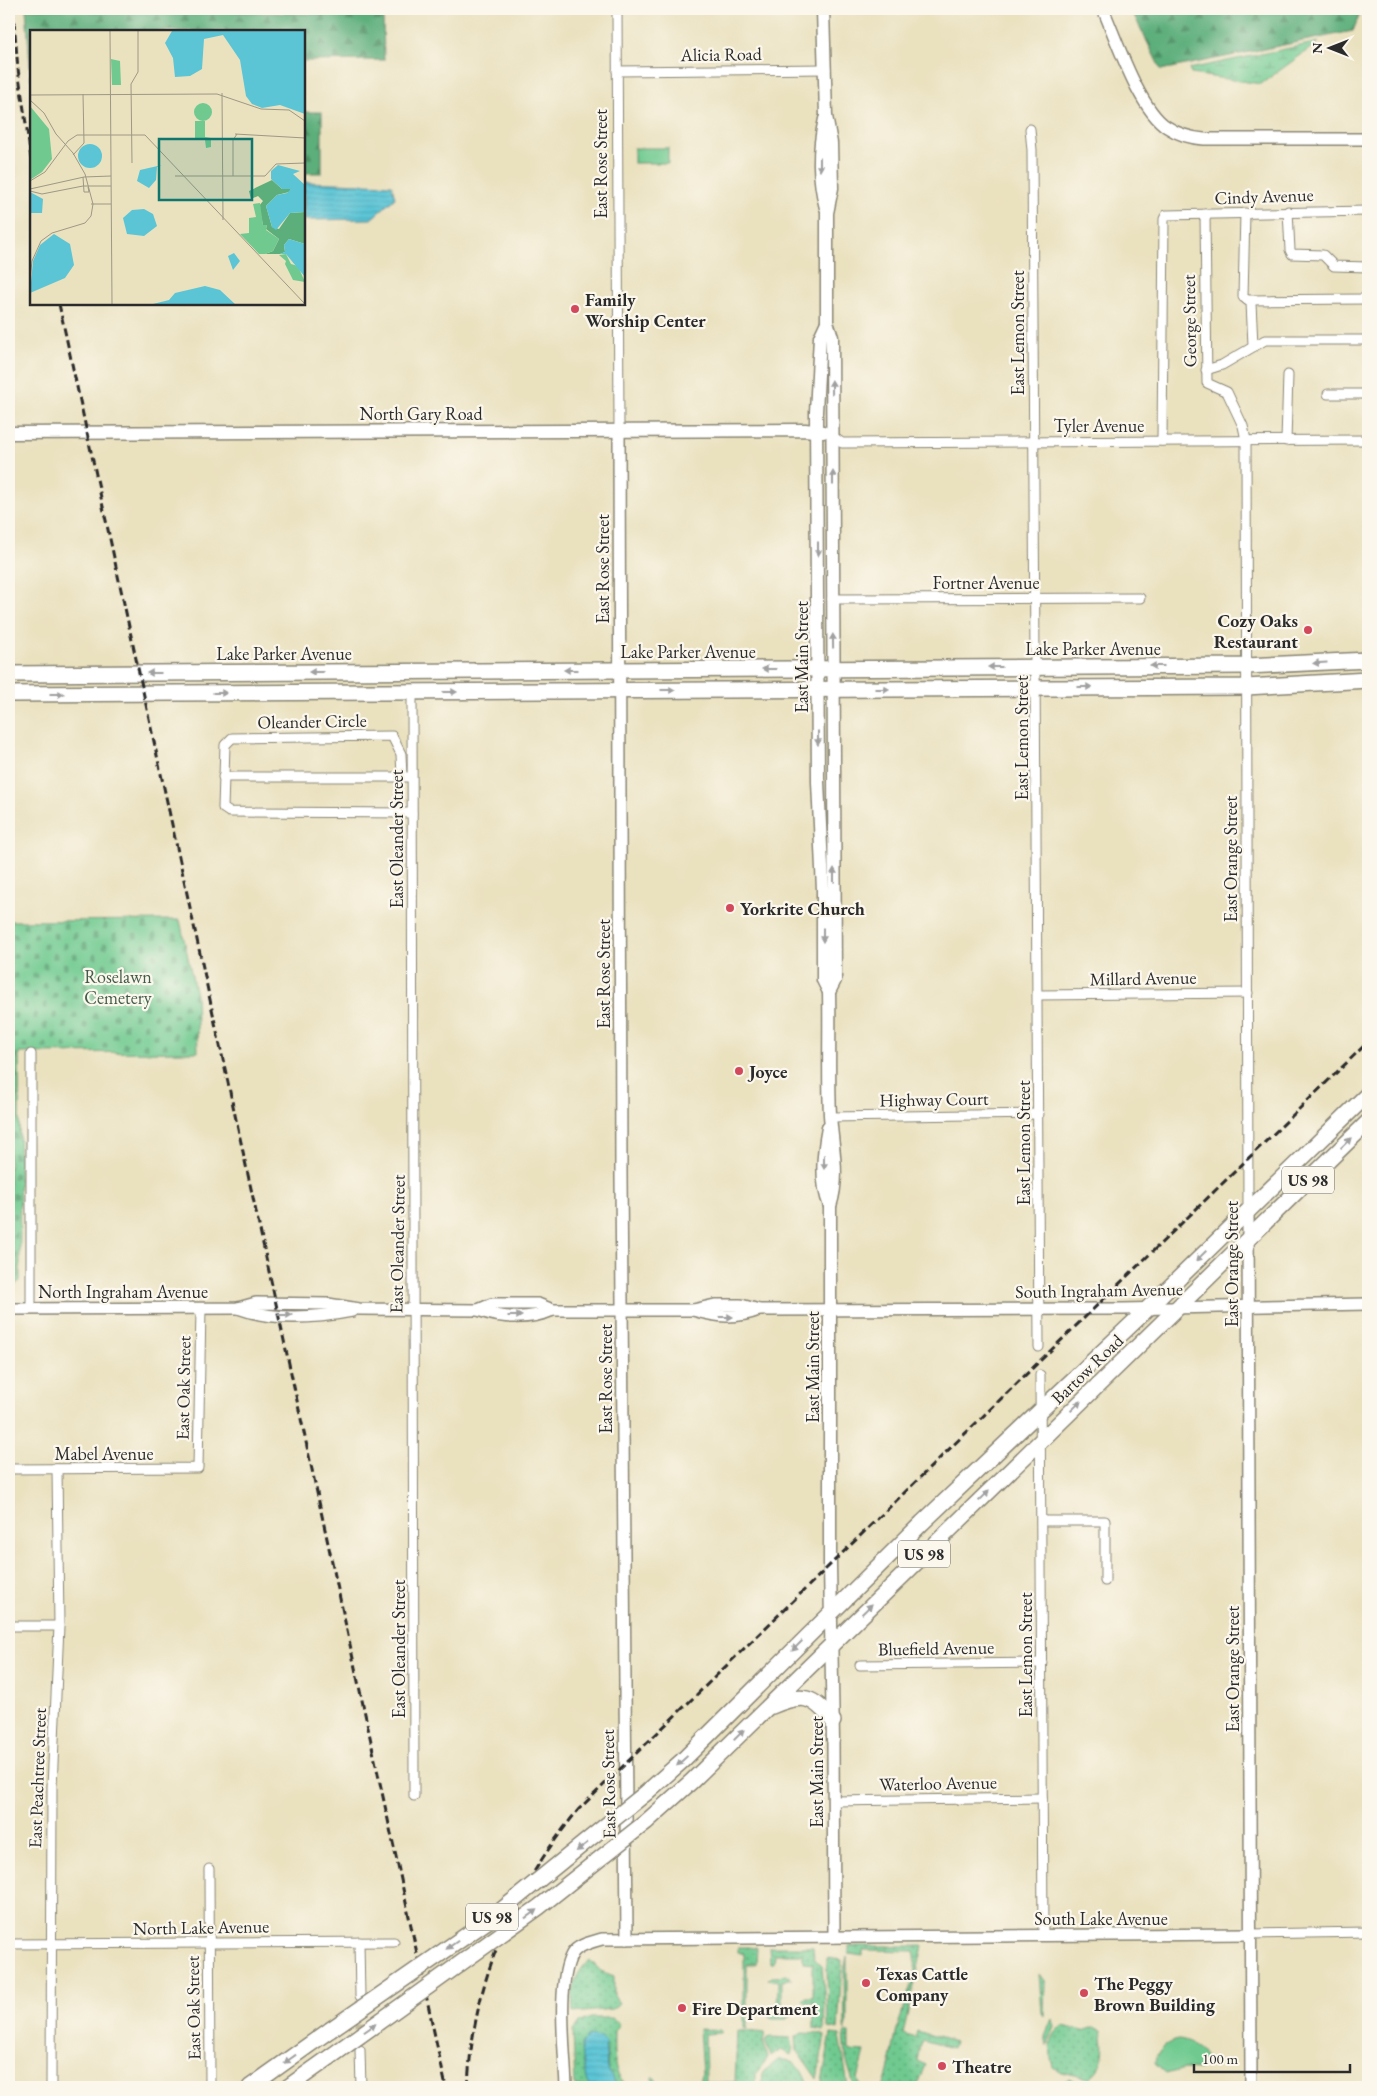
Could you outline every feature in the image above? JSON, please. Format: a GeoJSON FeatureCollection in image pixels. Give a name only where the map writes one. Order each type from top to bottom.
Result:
{"type":"FeatureCollection","features":[{"type":"Feature","properties":{"kind":"main road","name":"East Main Street"},"geometry":{"type":"LineString","coordinates":[[823,9],[826,116],[820,140],[820,186],[827,213],[827,322],[832,337],[833,668],[826,689],[818,782],[823,890],[823,980],[829,992],[830,1117],[824,1148],[824,1191],[830,1206],[834,1740]]}},
{"type":"Feature","properties":{"kind":"main road","name":"East Main Street"},"geometry":{"type":"LineString","coordinates":[[826,689],[818,669],[817,430],[820,337],[827,322]]}},
{"type":"Feature","properties":{"kind":"main road","name":"North Gary Road"},"geometry":{"type":"LineString","coordinates":[[9,434],[817,430],[832,436]]}},
{"type":"Feature","properties":{"kind":"main road","name":"Lake Parker Avenue"},"geometry":{"type":"LineString","coordinates":[[9,674],[1246,666],[1368,660]]}},
{"type":"Feature","properties":{"kind":"main road"},"geometry":{"type":"LineString","coordinates":[[336,692],[356,684],[400,682],[411,671]]}},
{"type":"Feature","properties":{"kind":"main road"},"geometry":{"type":"LineString","coordinates":[[412,692],[419,684],[427,680],[467,679],[496,671]]}},
{"type":"Feature","properties":{"kind":"main road"},"geometry":{"type":"LineString","coordinates":[[9,694],[1246,687],[1368,680]]}},
{"type":"Feature","properties":{"kind":"main road","name":"Bartow Road"},"geometry":{"type":"LineString","coordinates":[[832,1612],[1368,1094]]}},
{"type":"Feature","properties":{"kind":"main road","name":"Bartow Road"},"geometry":{"type":"LineString","coordinates":[[832,1643],[1368,1122]]}},
{"type":"Feature","properties":{"kind":"main road","name":"US 98"},"geometry":{"type":"LineString","coordinates":[[250,2087],[493,1917],[646,1793],[682,1761],[832,1612]]}},
{"type":"Feature","properties":{"kind":"main road","name":"US 98"},"geometry":{"type":"LineString","coordinates":[[288,2087],[539,1907],[646,1822],[692,1781],[832,1643]]}},
{"type":"Feature","properties":{"kind":"main road"},"geometry":{"type":"LineString","coordinates":[[766,1708],[786,1700],[800,1697],[809,1698],[816,1702],[833,1721]]}},
{"type":"Feature","properties":{"kind":"street","name":"East Rose Street"},"geometry":{"type":"LineString","coordinates":[[617,9],[622,1310],[627,1939]]}},
{"type":"Feature","properties":{"kind":"street"},"geometry":{"type":"LineString","coordinates":[[1103,9],[1142,96],[1153,114],[1166,127],[1181,135],[1198,139],[1368,140]]}},
{"type":"Feature","properties":{"kind":"street","name":"Alicia Road"},"geometry":{"type":"LineString","coordinates":[[617,71],[826,69]]}},
{"type":"Feature","properties":{"kind":"street","name":"East Lemon Street"},"geometry":{"type":"LineString","coordinates":[[1030,129],[1032,150],[1037,688],[1040,1347]]}},
{"type":"Feature","properties":{"kind":"street"},"geometry":{"type":"LineString","coordinates":[[1288,211],[1290,250],[1292,254],[1323,255],[1334,266],[1368,266]]}},
{"type":"Feature","properties":{"kind":"street","name":"Cindy Avenue"},"geometry":{"type":"LineString","coordinates":[[1162,441],[1164,219],[1166,215],[1288,211],[1368,211]]}},
{"type":"Feature","properties":{"kind":"street"},"geometry":{"type":"LineString","coordinates":[[1245,213],[1243,296],[1251,303],[1253,345]]}},
{"type":"Feature","properties":{"kind":"street","name":"George Street"},"geometry":{"type":"LineString","coordinates":[[1205,214],[1207,383],[1227,392],[1243,426],[1246,440]]}},
{"type":"Feature","properties":{"kind":"street"},"geometry":{"type":"LineString","coordinates":[[1247,300],[1368,299]]}},
{"type":"Feature","properties":{"kind":"street"},"geometry":{"type":"LineString","coordinates":[[1206,370],[1238,357],[1253,345],[1265,340],[1368,340]]}},
{"type":"Feature","properties":{"kind":"street"},"geometry":{"type":"LineString","coordinates":[[1286,441],[1288,375]]}},
{"type":"Feature","properties":{"kind":"street"},"geometry":{"type":"LineString","coordinates":[[1328,394],[1368,394]]}},
{"type":"Feature","properties":{"kind":"street","name":"Tyler Avenue"},"geometry":{"type":"LineString","coordinates":[[832,436],[842,443],[1368,440]]}},
{"type":"Feature","properties":{"kind":"street","name":"East Orange Street"},"geometry":{"type":"LineString","coordinates":[[1246,440],[1251,2087]]}},
{"type":"Feature","properties":{"kind":"street","name":"Fortner Avenue"},"geometry":{"type":"LineString","coordinates":[[832,599],[1140,598]]}},
{"type":"Feature","properties":{"kind":"street","name":"East Oleander Street"},"geometry":{"type":"LineString","coordinates":[[412,692],[415,1192],[413,1310],[414,1796]]}},
{"type":"Feature","properties":{"kind":"street","name":"Oleander Circle"},"geometry":{"type":"LineString","coordinates":[[402,777],[402,754],[392,736],[232,738],[225,744],[223,808],[230,812],[412,813]]}},
{"type":"Feature","properties":{"kind":"street"},"geometry":{"type":"LineString","coordinates":[[223,777],[413,777]]}},
{"type":"Feature","properties":{"kind":"street","name":"Millard Avenue"},"geometry":{"type":"LineString","coordinates":[[1038,995],[1248,993]]}},
{"type":"Feature","properties":{"kind":"street"},"geometry":{"type":"LineString","coordinates":[[31,1054],[31,1309]]}},
{"type":"Feature","properties":{"kind":"street","name":"Highway Court"},"geometry":{"type":"LineString","coordinates":[[830,1117],[1039,1114]]}},
{"type":"Feature","properties":{"kind":"street","name":"North Ingraham Avenue"},"geometry":{"type":"LineString","coordinates":[[9,1309],[238,1308],[256,1303],[312,1303],[359,1310],[478,1310],[492,1304],[538,1304],[553,1310],[693,1310],[716,1305],[741,1305],[759,1310],[830,1309]]}},
{"type":"Feature","properties":{"kind":"street","name":"South Ingraham Avenue"},"geometry":{"type":"LineString","coordinates":[[830,1309],[1148,1308],[1368,1304]]}},
{"type":"Feature","properties":{"kind":"street","name":"East Oak Street"},"geometry":{"type":"LineString","coordinates":[[198,1468],[201,1308]]}},
{"type":"Feature","properties":{"kind":"street","name":"East Lemon Street"},"geometry":{"type":"LineString","coordinates":[[1040,1375],[1043,1936]]}},
{"type":"Feature","properties":{"kind":"street","name":"Mabel Avenue"},"geometry":{"type":"LineString","coordinates":[[9,1469],[198,1468]]}},
{"type":"Feature","properties":{"kind":"street","name":"East Peachtree Street"},"geometry":{"type":"LineString","coordinates":[[52,2087],[52,1786],[59,1626],[57,1469]]}},
{"type":"Feature","properties":{"kind":"street"},"geometry":{"type":"LineString","coordinates":[[1042,1521],[1105,1520],[1105,1581]]}},
{"type":"Feature","properties":{"kind":"street"},"geometry":{"type":"LineString","coordinates":[[9,1626],[59,1626]]}},
{"type":"Feature","properties":{"kind":"street","name":"Bluefield Avenue"},"geometry":{"type":"LineString","coordinates":[[860,1665],[1042,1663]]}},
{"type":"Feature","properties":{"kind":"street","name":"East Main Street"},"geometry":{"type":"LineString","coordinates":[[834,1740],[834,1937]]}},
{"type":"Feature","properties":{"kind":"street","name":"Waterloo Avenue"},"geometry":{"type":"LineString","coordinates":[[834,1801],[1042,1798]]}},
{"type":"Feature","properties":{"kind":"street","name":"East Oak Street"},"geometry":{"type":"LineString","coordinates":[[209,1869],[210,2087]]}},
{"type":"Feature","properties":{"kind":"street","name":"South Lake Avenue"},"geometry":{"type":"LineString","coordinates":[[834,1937],[1368,1932]]}},
{"type":"Feature","properties":{"kind":"street"},"geometry":{"type":"LineString","coordinates":[[566,2087],[563,1994],[566,1970],[573,1952],[587,1943],[602,1939],[834,1937]]}},
{"type":"Feature","properties":{"kind":"street"},"geometry":{"type":"LineString","coordinates":[[359,1942],[360,1996]]}},
{"type":"Feature","properties":{"kind":"street","name":"North Lake Avenue"},"geometry":{"type":"LineString","coordinates":[[9,1944],[394,1942]]}},
{"type":"Feature","properties":{"kind":"street"},"geometry":{"type":"LineString","coordinates":[[360,2050],[361,2087]]}},
{"type":"Feature","properties":{"kind":"green space"},"geometry":{"type":"Polygon","coordinates":[[[26,9],[142,9],[383,16],[384,60],[305,61],[305,30],[30,30],[30,66],[26,9]]]}},
{"type":"Feature","properties":{"kind":"green space"},"geometry":{"type":"Polygon","coordinates":[[[1131,9],[1362,9],[1353,31],[1161,70],[1131,9]]]}},
{"type":"Feature","properties":{"kind":"green space"},"geometry":{"type":"Polygon","coordinates":[[[1319,42],[1261,84],[1191,74],[1189,69],[1319,42]]]}},
{"type":"Feature","properties":{"kind":"green space"},"geometry":{"type":"Polygon","coordinates":[[[305,112],[322,112],[322,173],[305,173],[305,112]]]}},
{"type":"Feature","properties":{"kind":"green space"},"geometry":{"type":"Polygon","coordinates":[[[634,148],[668,148],[668,163],[634,163],[634,148]]]}},
{"type":"Feature","properties":{"kind":"green space","name":"Roselawn Cemetery"},"geometry":{"type":"Polygon","coordinates":[[[180,920],[196,995],[198,1052],[19,1053],[20,1281],[9,1289],[9,921],[180,920]]]}},
{"type":"Feature","properties":{"kind":"green space"},"geometry":{"type":"Polygon","coordinates":[[[849,1946],[923,1946],[903,2034],[915,2038],[917,2031],[954,2042],[952,2048],[922,2040],[918,2061],[925,2065],[916,2087],[883,2087],[897,2028],[915,1972],[914,1951],[863,1950],[863,1955],[849,1953],[849,1946]]]}},
{"type":"Feature","properties":{"kind":"green space"},"geometry":{"type":"Polygon","coordinates":[[[738,1947],[757,1947],[756,1964],[747,1964],[747,2029],[744,2028],[744,1954],[738,1952],[738,1947]]]}},
{"type":"Feature","properties":{"kind":"green space"},"geometry":{"type":"Polygon","coordinates":[[[769,1947],[813,1947],[814,1958],[822,1966],[825,2004],[824,2031],[814,2029],[813,2002],[806,2003],[803,2000],[806,1997],[813,1997],[813,1964],[803,1963],[803,1954],[775,1954],[774,1963],[770,1963],[769,1947]]]}},
{"type":"Feature","properties":{"kind":"green space"},"geometry":{"type":"Polygon","coordinates":[[[847,1956],[847,2025],[845,2031],[844,1971],[847,1956]]]}},
{"type":"Feature","properties":{"kind":"green space"},"geometry":{"type":"Polygon","coordinates":[[[827,1958],[842,1960],[838,2030],[828,2028],[827,1958]]]}},
{"type":"Feature","properties":{"kind":"green space"},"geometry":{"type":"Polygon","coordinates":[[[590,1960],[601,1971],[614,1976],[614,1996],[619,2003],[613,2009],[573,2013],[572,1998],[574,1984],[584,1965],[590,1960]]]}},
{"type":"Feature","properties":{"kind":"green space"},"geometry":{"type":"Polygon","coordinates":[[[1039,1974],[1045,1982],[1044,2016],[1042,2013],[1039,1974]]]}},
{"type":"Feature","properties":{"kind":"green space"},"geometry":{"type":"Polygon","coordinates":[[[787,1975],[792,1979],[782,1981],[782,2014],[792,2015],[787,2019],[772,2019],[768,2015],[777,2013],[778,1981],[768,1979],[772,1976],[787,1975]]]}},
{"type":"Feature","properties":{"kind":"green space"},"geometry":{"type":"Polygon","coordinates":[[[591,2018],[612,2018],[618,2022],[618,2027],[614,2031],[615,2063],[620,2077],[631,2087],[618,2087],[615,2083],[608,2070],[607,2050],[582,2060],[591,2087],[575,2087],[573,2031],[580,2022],[591,2018]]]}},
{"type":"Feature","properties":{"kind":"green space"},"geometry":{"type":"Polygon","coordinates":[[[1052,2019],[1055,2027],[1047,2046],[1045,2035],[1052,2019]]]}},
{"type":"Feature","properties":{"kind":"green space"},"geometry":{"type":"Polygon","coordinates":[[[1064,2026],[1082,2031],[1094,2027],[1102,2031],[1103,2057],[1098,2069],[1089,2078],[1061,2072],[1053,2067],[1051,2055],[1052,2039],[1059,2029],[1064,2026]]]}},
{"type":"Feature","properties":{"kind":"green space"},"geometry":{"type":"Polygon","coordinates":[[[699,2029],[720,2030],[722,2033],[705,2034],[706,2083],[735,2082],[737,2030],[765,2033],[763,2041],[768,2058],[756,2073],[756,2087],[637,2087],[635,2082],[646,2086],[653,2084],[652,2076],[655,2077],[659,2085],[699,2086],[702,2074],[699,2029]]]}},
{"type":"Feature","properties":{"kind":"green space"},"geometry":{"type":"Polygon","coordinates":[[[802,2033],[822,2034],[825,2036],[817,2079],[797,2050],[796,2037],[802,2033]]]}},
{"type":"Feature","properties":{"kind":"green space"},"geometry":{"type":"Polygon","coordinates":[[[844,2033],[849,2033],[849,2051],[865,2052],[858,2079],[861,2087],[855,2087],[854,2085],[846,2059],[844,2033]]]}},
{"type":"Feature","properties":{"kind":"green space"},"geometry":{"type":"Polygon","coordinates":[[[831,2034],[840,2035],[848,2087],[821,2087],[831,2034]]]}},
{"type":"Feature","properties":{"kind":"green space"},"geometry":{"type":"Polygon","coordinates":[[[771,2037],[791,2038],[793,2047],[791,2055],[781,2050],[771,2057],[765,2041],[771,2037]]]}},
{"type":"Feature","properties":{"kind":"green space"},"geometry":{"type":"Polygon","coordinates":[[[1178,2040],[1196,2046],[1204,2055],[1204,2065],[1199,2070],[1184,2069],[1166,2074],[1155,2064],[1159,2051],[1169,2043],[1178,2040]]]}},
{"type":"Feature","properties":{"kind":"green space"},"geometry":{"type":"Polygon","coordinates":[[[778,2060],[790,2061],[799,2066],[807,2087],[762,2087],[763,2072],[778,2060]]]}},
{"type":"Feature","properties":{"kind":"green space"},"geometry":{"type":"Polygon","coordinates":[[[1069,2079],[1085,2087],[1061,2087],[1062,2082],[1069,2079]]]}},
{"type":"Feature","properties":{"kind":"water"},"geometry":{"type":"Polygon","coordinates":[[[305,182],[392,185],[395,198],[371,219],[305,220],[305,182]]]}},
{"type":"Feature","properties":{"kind":"water"},"geometry":{"type":"Polygon","coordinates":[[[588,2036],[601,2038],[605,2042],[607,2068],[618,2087],[591,2087],[588,2083],[583,2067],[581,2045],[588,2036]]]}},
{"type":"Feature","properties":{"kind":"tunnel"},"geometry":{"type":"LineString","coordinates":[[360,2008],[360,2050]]}},
{"type":"Feature","properties":{"kind":"railway"},"geometry":{"type":"LineString","coordinates":[[13,9],[18,69],[30,151]]}},
{"type":"Feature","properties":{"kind":"railway"},"geometry":{"type":"LineString","coordinates":[[59,305],[446,2087]]}},
{"type":"Feature","properties":{"kind":"railway"},"geometry":{"type":"LineString","coordinates":[[468,2087],[471,2049],[478,2011],[487,1975],[500,1939],[534,1871],[555,1839],[579,1809],[1368,1042]]}},
{"type":"Feature","properties":{"kind":"place","name":"Family Worship Center"},"geometry":{"type":"Point","coordinates":[575,309]}},
{"type":"Feature","properties":{"kind":"place","name":"Cozy Oaks Restaurant"},"geometry":{"type":"Point","coordinates":[1308,630]}},
{"type":"Feature","properties":{"kind":"place","name":"Yorkrite Church"},"geometry":{"type":"Point","coordinates":[730,908]}},
{"type":"Feature","properties":{"kind":"place","name":"Joyce"},"geometry":{"type":"Point","coordinates":[739,1071]}},
{"type":"Feature","properties":{"kind":"place","name":"Texas Cattle Company"},"geometry":{"type":"Point","coordinates":[866,1983]}},
{"type":"Feature","properties":{"kind":"place","name":"The Peggy Brown Building"},"geometry":{"type":"Point","coordinates":[1084,1993]}},
{"type":"Feature","properties":{"kind":"place","name":"Fire Department"},"geometry":{"type":"Point","coordinates":[682,2008]}},
{"type":"Feature","properties":{"kind":"place","name":"Theatre"},"geometry":{"type":"Point","coordinates":[942,2066]}}]}
